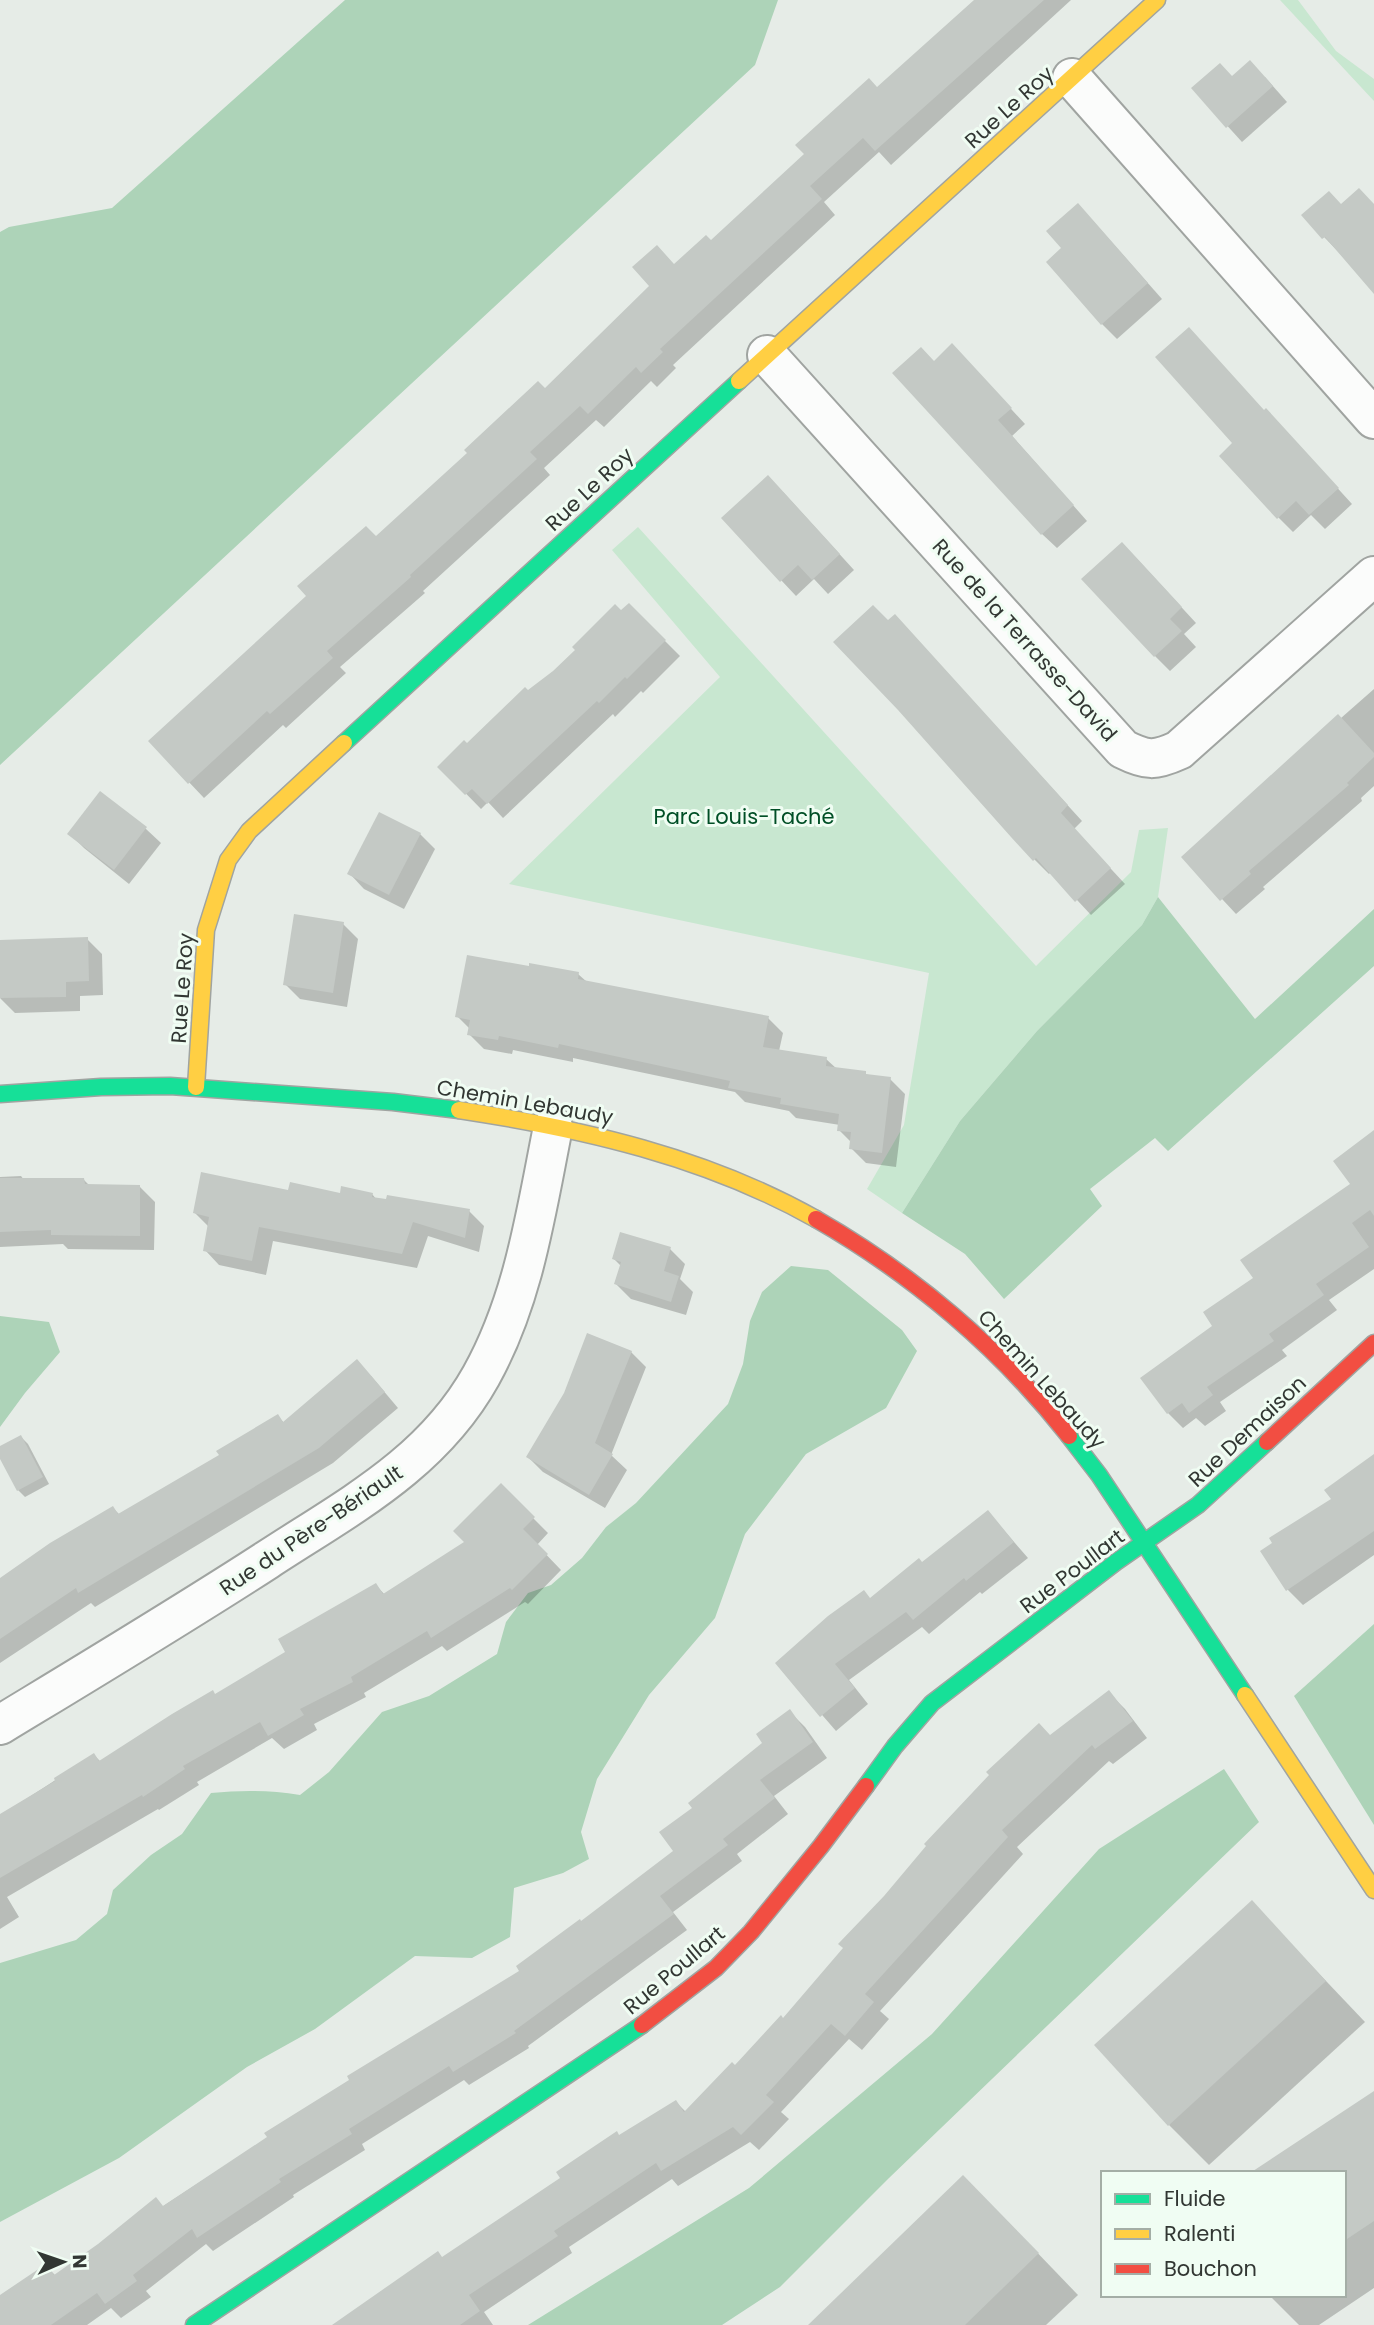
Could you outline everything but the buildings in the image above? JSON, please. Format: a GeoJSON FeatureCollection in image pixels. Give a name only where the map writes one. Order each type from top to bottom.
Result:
{"type":"FeatureCollection","features":[{"type":"Feature","properties":{"kind":"street","name":"Rue Le Roy"},"geometry":{"type":"LineString","coordinates":[[196,1087],[206,930],[228,860],[249,831],[1157,0]]}},
{"type":"Feature","properties":{"kind":"street"},"geometry":{"type":"LineString","coordinates":[[1072,78],[1374,419]]}},
{"type":"Feature","properties":{"kind":"street","name":"Rue de la Terrasse-David"},"geometry":{"type":"LineString","coordinates":[[767,355],[1123,749],[1141,758],[1160,759],[1179,750],[1374,576]]}},
{"type":"Feature","properties":{"kind":"street","name":"Chemin Lebaudy"},"geometry":{"type":"LineString","coordinates":[[0,1094],[136,1086],[196,1087],[412,1104],[484,1113],[620,1141],[673,1156],[737,1180],[836,1230],[949,1309],[996,1354],[1070,1437],[1099,1475],[1374,1890]]}},
{"type":"Feature","properties":{"kind":"street","name":"Rue du Père-Bériault"},"geometry":{"type":"LineString","coordinates":[[0,1725],[207,1599],[390,1480],[429,1447],[456,1416],[481,1376],[516,1297],[530,1244],[553,1127]]}},
{"type":"Feature","properties":{"kind":"street","name":"Rue Demaison"},"geometry":{"type":"LineString","coordinates":[[1143,1544],[1198,1505],[1374,1343]]}},
{"type":"Feature","properties":{"kind":"street","name":"Rue Poullart"},"geometry":{"type":"LineString","coordinates":[[194,2325],[676,2001],[716,1968],[751,1933],[821,1846],[895,1746],[932,1703],[1143,1544]]}},
{"type":"Feature","properties":{"kind":"green space"},"geometry":{"type":"Polygon","coordinates":[[[345,0],[778,0],[755,65],[0,765],[0,232],[9,227],[112,208],[345,0]]]}},
{"type":"Feature","properties":{"kind":"green space"},"geometry":{"type":"Polygon","coordinates":[[[1280,0],[1298,0],[1336,51],[1374,79],[1374,101],[1280,0]]]}},
{"type":"Feature","properties":{"kind":"green space","name":"Parc Louis-Taché"},"geometry":{"type":"Polygon","coordinates":[[[638,527],[1036,966],[1131,872],[1139,830],[1168,828],[1158,897],[1142,925],[1037,1031],[960,1121],[902,1213],[867,1189],[904,1125],[929,973],[509,884],[720,677],[612,550],[638,527]]]}},
{"type":"Feature","properties":{"kind":"green space"},"geometry":{"type":"Polygon","coordinates":[[[1158,897],[1255,1019],[1374,909],[1374,966],[1168,1151],[1155,1138],[1090,1189],[1102,1206],[1004,1299],[965,1254],[902,1213],[960,1121],[1037,1031],[1142,925],[1158,897]]]}},
{"type":"Feature","properties":{"kind":"green space"},"geometry":{"type":"Polygon","coordinates":[[[791,1266],[828,1270],[902,1330],[917,1351],[886,1408],[806,1454],[745,1534],[715,1618],[649,1695],[597,1779],[581,1832],[589,1859],[563,1873],[514,1888],[510,1937],[472,1958],[415,1956],[315,2029],[247,2067],[119,2158],[0,2222],[0,1963],[76,1940],[107,1914],[113,1890],[151,1855],[182,1834],[211,1793],[256,1791],[300,1795],[329,1772],[382,1712],[429,1696],[497,1654],[506,1622],[528,1593],[551,1585],[582,1558],[606,1527],[636,1503],[728,1404],[743,1364],[750,1321],[762,1292],[791,1266]]]}},
{"type":"Feature","properties":{"kind":"green space"},"geometry":{"type":"Polygon","coordinates":[[[0,1316],[49,1322],[60,1352],[0,1427],[0,1316]]]}},
{"type":"Feature","properties":{"kind":"green space"},"geometry":{"type":"Polygon","coordinates":[[[1374,1624],[1374,1825],[1294,1696],[1374,1624]]]}},
{"type":"Feature","properties":{"kind":"green space"},"geometry":{"type":"Polygon","coordinates":[[[1224,1769],[1259,1822],[889,2178],[780,2287],[722,2325],[528,2325],[749,2188],[932,2034],[1099,1849],[1224,1769]]]}},
{"type":"Feature","properties":{"kind":"traffic: fast"},"geometry":{"type":"LineString","coordinates":[[344,743],[739,381]]}},
{"type":"Feature","properties":{"kind":"traffic: fast"},"geometry":{"type":"LineString","coordinates":[[0,1094],[101,1087],[170,1086],[393,1102],[459,1110]]}},
{"type":"Feature","properties":{"kind":"traffic: fast"},"geometry":{"type":"LineString","coordinates":[[1069,1436],[1099,1475],[1245,1695]]}},
{"type":"Feature","properties":{"kind":"traffic: fast"},"geometry":{"type":"LineString","coordinates":[[866,1786],[895,1746],[932,1703],[1116,1562],[1198,1505],[1267,1442]]}},
{"type":"Feature","properties":{"kind":"traffic: fast"},"geometry":{"type":"LineString","coordinates":[[194,2325],[642,2025]]}},
{"type":"Feature","properties":{"kind":"traffic: slow"},"geometry":{"type":"LineString","coordinates":[[739,381],[1157,0]]}},
{"type":"Feature","properties":{"kind":"traffic: slow"},"geometry":{"type":"LineString","coordinates":[[196,1087],[206,930],[228,860],[249,831],[344,743]]}},
{"type":"Feature","properties":{"kind":"traffic: slow"},"geometry":{"type":"LineString","coordinates":[[459,1110],[552,1126],[643,1148],[731,1178],[816,1219]]}},
{"type":"Feature","properties":{"kind":"traffic: slow"},"geometry":{"type":"LineString","coordinates":[[1245,1695],[1374,1890]]}},
{"type":"Feature","properties":{"kind":"traffic: jam"},"geometry":{"type":"LineString","coordinates":[[816,1219],[886,1264],[953,1315],[1014,1373],[1069,1436]]}},
{"type":"Feature","properties":{"kind":"traffic: jam"},"geometry":{"type":"LineString","coordinates":[[1267,1442],[1374,1343]]}},
{"type":"Feature","properties":{"kind":"traffic: jam"},"geometry":{"type":"LineString","coordinates":[[642,2025],[716,1968],[751,1932],[866,1786]]}}]}
